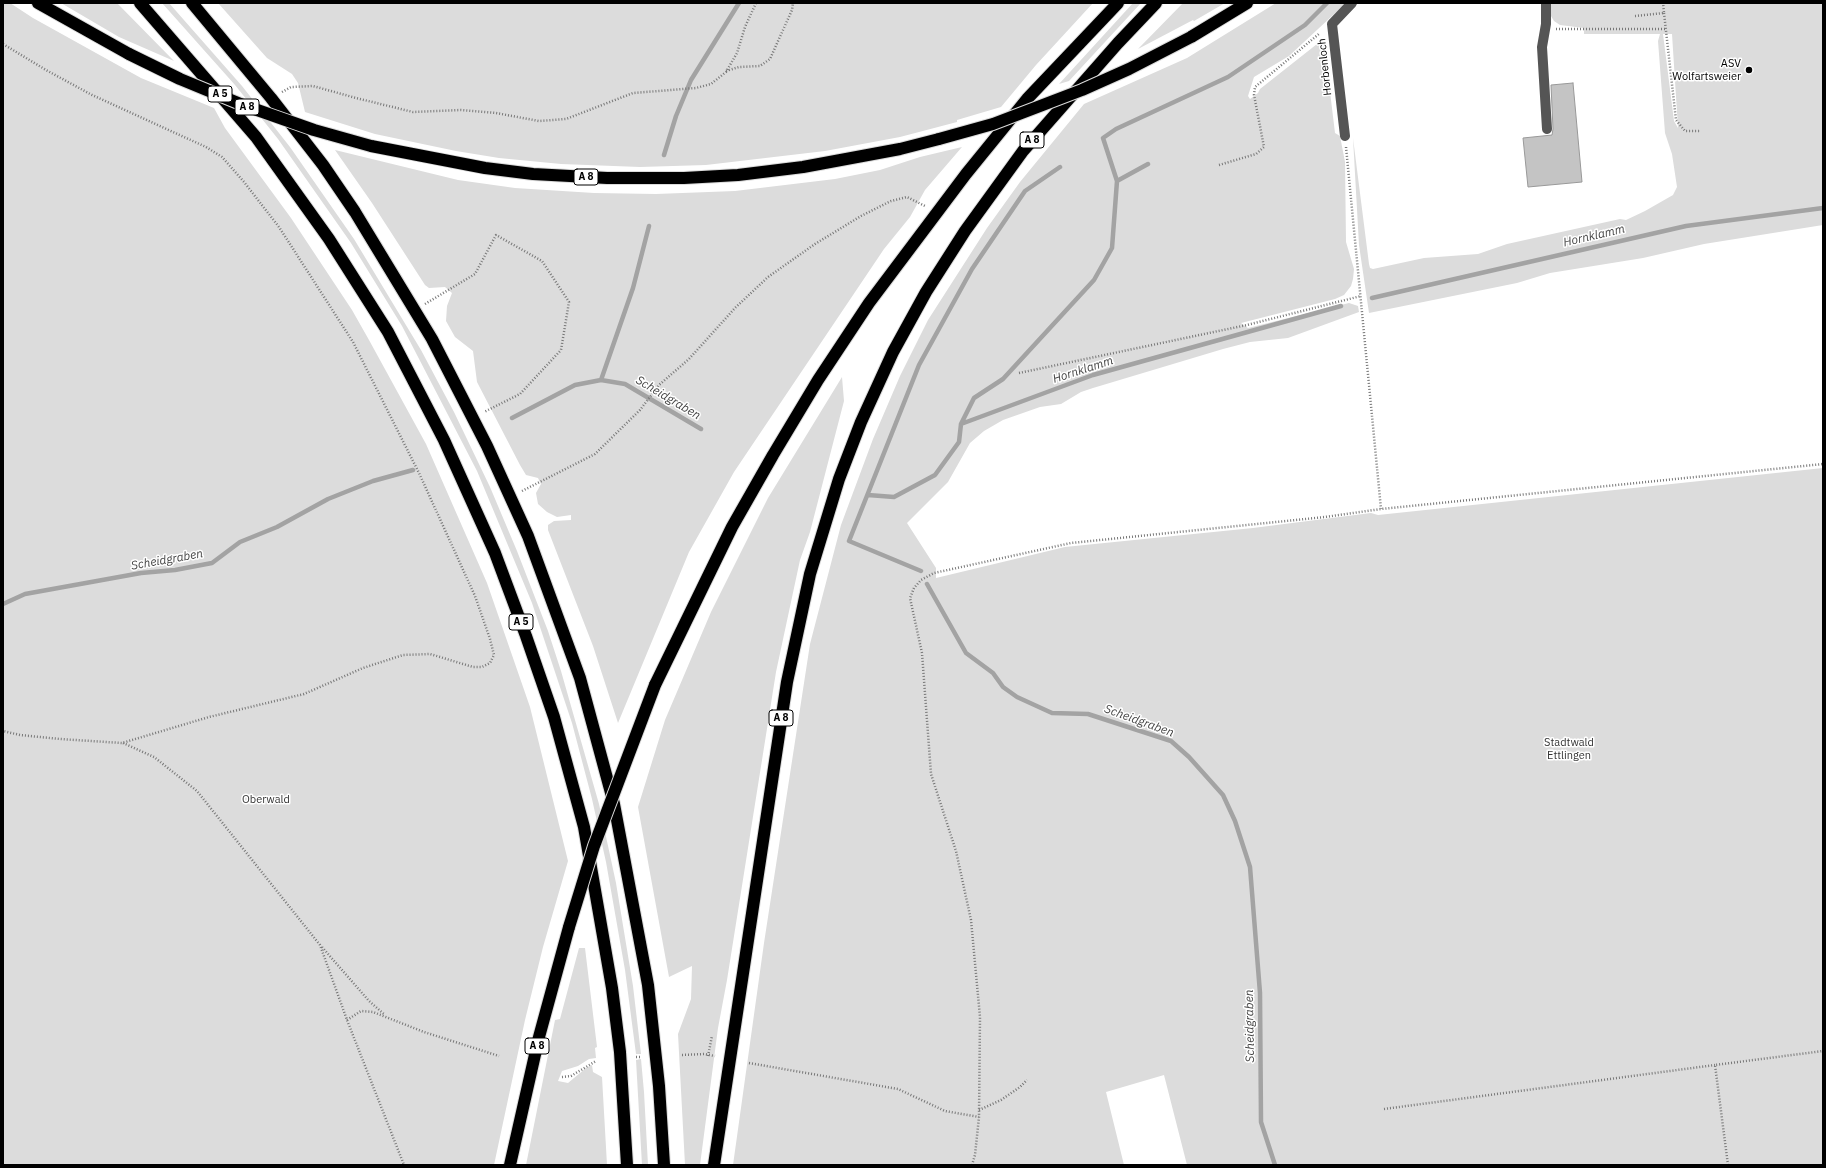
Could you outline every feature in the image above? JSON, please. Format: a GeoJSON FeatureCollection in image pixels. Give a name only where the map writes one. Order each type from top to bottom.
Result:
{"type":"FeatureCollection","features":[{"type":"Feature","properties":{"kind":"highway","name":"A 8"},"geometry":{"type":"LineString","coordinates":[[38,3],[129,54],[180,79],[243,105],[314,130],[371,146],[485,168],[533,174],[607,178],[676,178],[738,175],[803,167],[900,150],[993,124],[1082,90],[1129,69],[1190,37],[1247,3]]}},
{"type":"Feature","properties":{"kind":"highway","name":"A 5"},"geometry":{"type":"LineString","coordinates":[[140,3],[256,137],[329,240],[388,332],[444,440],[495,553],[554,717],[584,828],[612,988],[620,1052],[627,1165]]}},
{"type":"Feature","properties":{"kind":"highway"},"geometry":{"type":"LineString","coordinates":[[192,3],[271,98],[322,164],[355,212],[432,339],[473,418],[511,497],[543,575],[580,678],[614,804],[648,985],[658,1072],[664,1165]]}},
{"type":"Feature","properties":{"kind":"highway","name":"A 8"},"geometry":{"type":"LineString","coordinates":[[510,1165],[539,1037],[569,927],[596,840],[655,685],[732,527],[773,454],[818,380],[869,303],[936,212],[1027,99],[1118,3]]}},
{"type":"Feature","properties":{"kind":"highway","name":"A 8"},"geometry":{"type":"LineString","coordinates":[[714,1165],[786,682],[810,574],[839,479],[861,422],[893,352],[926,292],[965,231],[1023,151],[1118,43],[1156,3]]}},
{"type":"Feature","properties":{"kind":"lane","name":"Horbenloch"},"geometry":{"type":"LineString","coordinates":[[1345,136],[1332,24],[1352,3]]}},
{"type":"Feature","properties":{"kind":"lane"},"geometry":{"type":"LineString","coordinates":[[1546,3],[1545,29],[1542,47],[1547,129]]}},
{"type":"Feature","properties":{"kind":"path"},"geometry":{"type":"LineString","coordinates":[[726,72],[738,53],[745,27],[756,3]]}},
{"type":"Feature","properties":{"kind":"path"},"geometry":{"type":"LineString","coordinates":[[271,98],[290,87],[313,86],[413,112],[461,110],[496,113],[539,121],[566,119],[633,94],[696,88],[711,84],[726,72],[739,67],[760,66],[770,59],[792,10],[793,3]]}},
{"type":"Feature","properties":{"kind":"path"},"geometry":{"type":"LineString","coordinates":[[1663,3],[1676,120],[1685,131],[1700,131]]}},
{"type":"Feature","properties":{"kind":"path"},"geometry":{"type":"LineString","coordinates":[[1635,16],[1664,13]]}},
{"type":"Feature","properties":{"kind":"path"},"geometry":{"type":"LineString","coordinates":[[1219,165],[1256,154],[1264,147],[1254,95],[1255,87],[1332,24]]}},
{"type":"Feature","properties":{"kind":"path"},"geometry":{"type":"LineString","coordinates":[[1545,29],[1666,29]]}},
{"type":"Feature","properties":{"kind":"path"},"geometry":{"type":"LineString","coordinates":[[3,44],[92,95],[206,147],[222,157],[244,182],[279,227],[357,349],[419,473],[475,596],[494,655],[490,663],[473,667],[430,654],[403,655],[363,668],[304,694],[209,717],[122,742],[60,739],[20,735],[3,731]]}},
{"type":"Feature","properties":{"kind":"path"},"geometry":{"type":"LineString","coordinates":[[1345,136],[1381,509]]}},
{"type":"Feature","properties":{"kind":"path"},"geometry":{"type":"LineString","coordinates":[[511,497],[594,454],[640,410],[659,385],[688,359],[735,308],[768,277],[815,244],[861,216],[891,201],[907,197],[936,212]]}},
{"type":"Feature","properties":{"kind":"path"},"geometry":{"type":"LineString","coordinates":[[414,310],[475,274],[496,235],[542,261],[569,302],[561,350],[520,394],[473,418]]}},
{"type":"Feature","properties":{"kind":"path"},"geometry":{"type":"LineString","coordinates":[[1019,373],[1247,325],[1361,296]]}},
{"type":"Feature","properties":{"kind":"path"},"geometry":{"type":"LineString","coordinates":[[972,1165],[975,1155],[980,1117],[980,1017],[971,920],[956,851],[931,774],[922,653],[910,598],[914,588],[921,580],[934,573],[1071,543],[1325,517],[1381,509],[1823,464]]}},
{"type":"Feature","properties":{"kind":"path"},"geometry":{"type":"LineString","coordinates":[[122,742],[154,758],[197,791],[320,945],[369,1001],[386,1016]]}},
{"type":"Feature","properties":{"kind":"path"},"geometry":{"type":"LineString","coordinates":[[320,945],[347,1020],[404,1165]]}},
{"type":"Feature","properties":{"kind":"path"},"geometry":{"type":"LineString","coordinates":[[347,1020],[361,1010],[373,1012],[424,1032],[499,1056]]}},
{"type":"Feature","properties":{"kind":"path"},"geometry":{"type":"LineString","coordinates":[[708,1056],[712,1036]]}},
{"type":"Feature","properties":{"kind":"path"},"geometry":{"type":"LineString","coordinates":[[1384,1109],[1823,1050]]}},
{"type":"Feature","properties":{"kind":"path"},"geometry":{"type":"LineString","coordinates":[[682,1055],[704,1054],[708,1056],[715,1056]]}},
{"type":"Feature","properties":{"kind":"path"},"geometry":{"type":"LineString","coordinates":[[636,1057],[641,1057]]}},
{"type":"Feature","properties":{"kind":"path"},"geometry":{"type":"LineString","coordinates":[[562,1077],[571,1076],[596,1061]]}},
{"type":"Feature","properties":{"kind":"path"},"geometry":{"type":"LineString","coordinates":[[749,1063],[898,1089],[945,1111],[980,1117]]}},
{"type":"Feature","properties":{"kind":"path"},"geometry":{"type":"LineString","coordinates":[[1715,1065],[1728,1165]]}},
{"type":"Feature","properties":{"kind":"path"},"geometry":{"type":"LineString","coordinates":[[979,1110],[1001,1100],[1020,1087],[1027,1080]]}},
{"type":"Feature","properties":{"kind":"green space","name":"Oberwald"},"geometry":{"type":"Polygon","coordinates":[[[3,3],[10,3],[33,18],[141,78],[214,108],[225,128],[291,218],[352,310],[426,444],[487,583],[530,707],[568,861],[543,947],[525,1020],[494,1165],[3,1165],[3,3]]]}},
{"type":"Feature","properties":{"kind":"green space"},"geometry":{"type":"Polygon","coordinates":[[[61,3],[117,3],[174,61],[119,37],[61,3]]]}},
{"type":"Feature","properties":{"kind":"green space"},"geometry":{"type":"Polygon","coordinates":[[[162,3],[169,3],[242,86],[290,147],[354,239],[421,350],[454,412],[490,487],[548,631],[599,804],[616,883],[633,986],[641,1054],[636,1054],[625,970],[606,862],[592,799],[572,723],[532,603],[477,471],[402,326],[351,243],[278,139],[235,85],[162,3]]]}},
{"type":"Feature","properties":{"kind":"green space"},"geometry":{"type":"Polygon","coordinates":[[[218,3],[1093,3],[1036,65],[1001,107],[957,120],[957,122],[900,137],[825,151],[706,165],[640,167],[561,164],[499,158],[456,151],[375,134],[305,112],[298,83],[292,74],[267,58],[218,3]]]}},
{"type":"Feature","properties":{"kind":"green space"},"geometry":{"type":"Polygon","coordinates":[[[1133,3],[1141,3],[1069,81],[1059,84],[1133,3]]]}},
{"type":"Feature","properties":{"kind":"green space"},"geometry":{"type":"Polygon","coordinates":[[[1183,3],[1225,3],[1194,21],[1193,20],[1138,49],[1183,3]]]}},
{"type":"Feature","properties":{"kind":"green space","name":"Stadtwald Ettlingen"},"geometry":{"type":"Polygon","coordinates":[[[1276,3],[1346,3],[1289,56],[1254,77],[1248,96],[1250,99],[1258,93],[1260,89],[1317,44],[1324,42],[1335,133],[1340,136],[1345,162],[1346,242],[1354,269],[1353,279],[1351,286],[1344,295],[1335,299],[1241,323],[1248,328],[1349,303],[1358,306],[1359,312],[1288,338],[1250,342],[1093,388],[1081,392],[1061,404],[1040,407],[1003,420],[984,431],[970,443],[948,482],[907,523],[936,568],[936,578],[1065,547],[1253,528],[1371,513],[1378,515],[1823,468],[1823,1165],[1187,1165],[1164,1075],[1106,1092],[1124,1165],[733,1165],[764,943],[810,644],[841,525],[873,439],[900,376],[928,320],[987,228],[1020,182],[1084,104],[1187,58],[1276,3]]]}},
{"type":"Feature","properties":{"kind":"green space"},"geometry":{"type":"Polygon","coordinates":[[[1549,3],[1823,3],[1823,225],[1704,244],[1643,258],[1550,273],[1517,283],[1369,313],[1359,245],[1353,138],[1369,264],[1370,268],[1373,269],[1424,258],[1478,254],[1507,244],[1620,219],[1626,220],[1673,195],[1677,187],[1672,154],[1665,133],[1658,41],[1660,34],[1584,34],[1584,28],[1560,25],[1554,21],[1551,16],[1549,3]],[[1663,34],[1674,121],[1678,128],[1672,34],[1663,34]]]}},
{"type":"Feature","properties":{"kind":"green space"},"geometry":{"type":"Polygon","coordinates":[[[962,147],[925,190],[910,217],[884,249],[734,472],[689,552],[618,723],[593,646],[548,530],[548,525],[554,521],[571,520],[571,515],[557,517],[547,512],[538,504],[536,493],[541,484],[538,478],[526,475],[520,465],[477,382],[473,351],[455,337],[446,321],[447,306],[452,293],[445,287],[429,288],[425,285],[372,203],[335,150],[458,180],[515,188],[594,193],[656,194],[735,191],[835,179],[880,170],[920,157],[962,147]]]}},
{"type":"Feature","properties":{"kind":"green space"},"geometry":{"type":"Polygon","coordinates":[[[842,377],[844,401],[810,532],[800,560],[776,672],[718,1028],[700,1165],[685,1165],[678,1034],[691,999],[692,966],[669,977],[638,807],[665,720],[711,612],[768,498],[842,377]]]}},
{"type":"Feature","properties":{"kind":"green space"},"geometry":{"type":"Polygon","coordinates":[[[579,948],[585,948],[597,1047],[595,1048],[596,1058],[589,1059],[578,1066],[562,1071],[558,1081],[568,1083],[592,1065],[593,1072],[602,1077],[607,1165],[526,1165],[555,1020],[560,1019],[579,948]]]}},
{"type":"Feature","properties":{"kind":"green space"},"geometry":{"type":"Polygon","coordinates":[[[641,1059],[648,1165],[642,1165],[636,1060],[641,1059]]]}},
{"type":"Feature","properties":{"kind":"building"},"geometry":{"type":"Polygon","coordinates":[[[1573,83],[1582,182],[1528,187],[1523,138],[1552,135],[1551,85],[1573,83]]]}},
{"type":"Feature","properties":{"kind":"waterway"},"geometry":{"type":"LineString","coordinates":[[664,155],[676,116],[691,80],[739,3]]}},
{"type":"Feature","properties":{"kind":"waterway"},"geometry":{"type":"LineString","coordinates":[[1117,181],[1103,138],[1116,129],[1228,77],[1305,25],[1327,3]]}},
{"type":"Feature","properties":{"kind":"waterway"},"geometry":{"type":"LineString","coordinates":[[961,424],[974,398],[1003,379],[1094,280],[1112,248],[1117,181],[1148,164]]}},
{"type":"Feature","properties":{"kind":"waterway"},"geometry":{"type":"LineString","coordinates":[[921,571],[849,541],[919,365],[972,269],[1025,191],[1060,167]]}},
{"type":"Feature","properties":{"kind":"waterway","name":"Hornklamm"},"geometry":{"type":"LineString","coordinates":[[1372,298],[1686,226],[1823,208]]}},
{"type":"Feature","properties":{"kind":"waterway"},"geometry":{"type":"LineString","coordinates":[[601,380],[633,288],[649,226]]}},
{"type":"Feature","properties":{"kind":"waterway","name":"Hornklamm"},"geometry":{"type":"LineString","coordinates":[[868,495],[894,497],[935,475],[959,442],[961,424],[1093,375],[1341,306]]}},
{"type":"Feature","properties":{"kind":"waterway","name":"Scheidgraben"},"geometry":{"type":"LineString","coordinates":[[512,418],[575,385],[601,380],[625,384],[701,429]]}},
{"type":"Feature","properties":{"kind":"waterway","name":"Scheidgraben"},"geometry":{"type":"LineString","coordinates":[[3,604],[25,594],[141,573],[175,570],[212,563],[240,542],[277,527],[328,499],[373,481],[413,470]]}},
{"type":"Feature","properties":{"kind":"waterway","name":"Scheidgraben"},"geometry":{"type":"LineString","coordinates":[[927,584],[966,653],[993,673],[1003,687],[1017,697],[1052,713],[1088,714],[1171,741],[1189,757],[1223,795],[1235,821],[1250,867],[1260,993],[1261,1122],[1275,1165]]}},
{"type":"Feature","properties":{"kind":"place","name":"ASV Wolfartsweier"},"geometry":{"type":"Point","coordinates":[1749,70]}}]}
